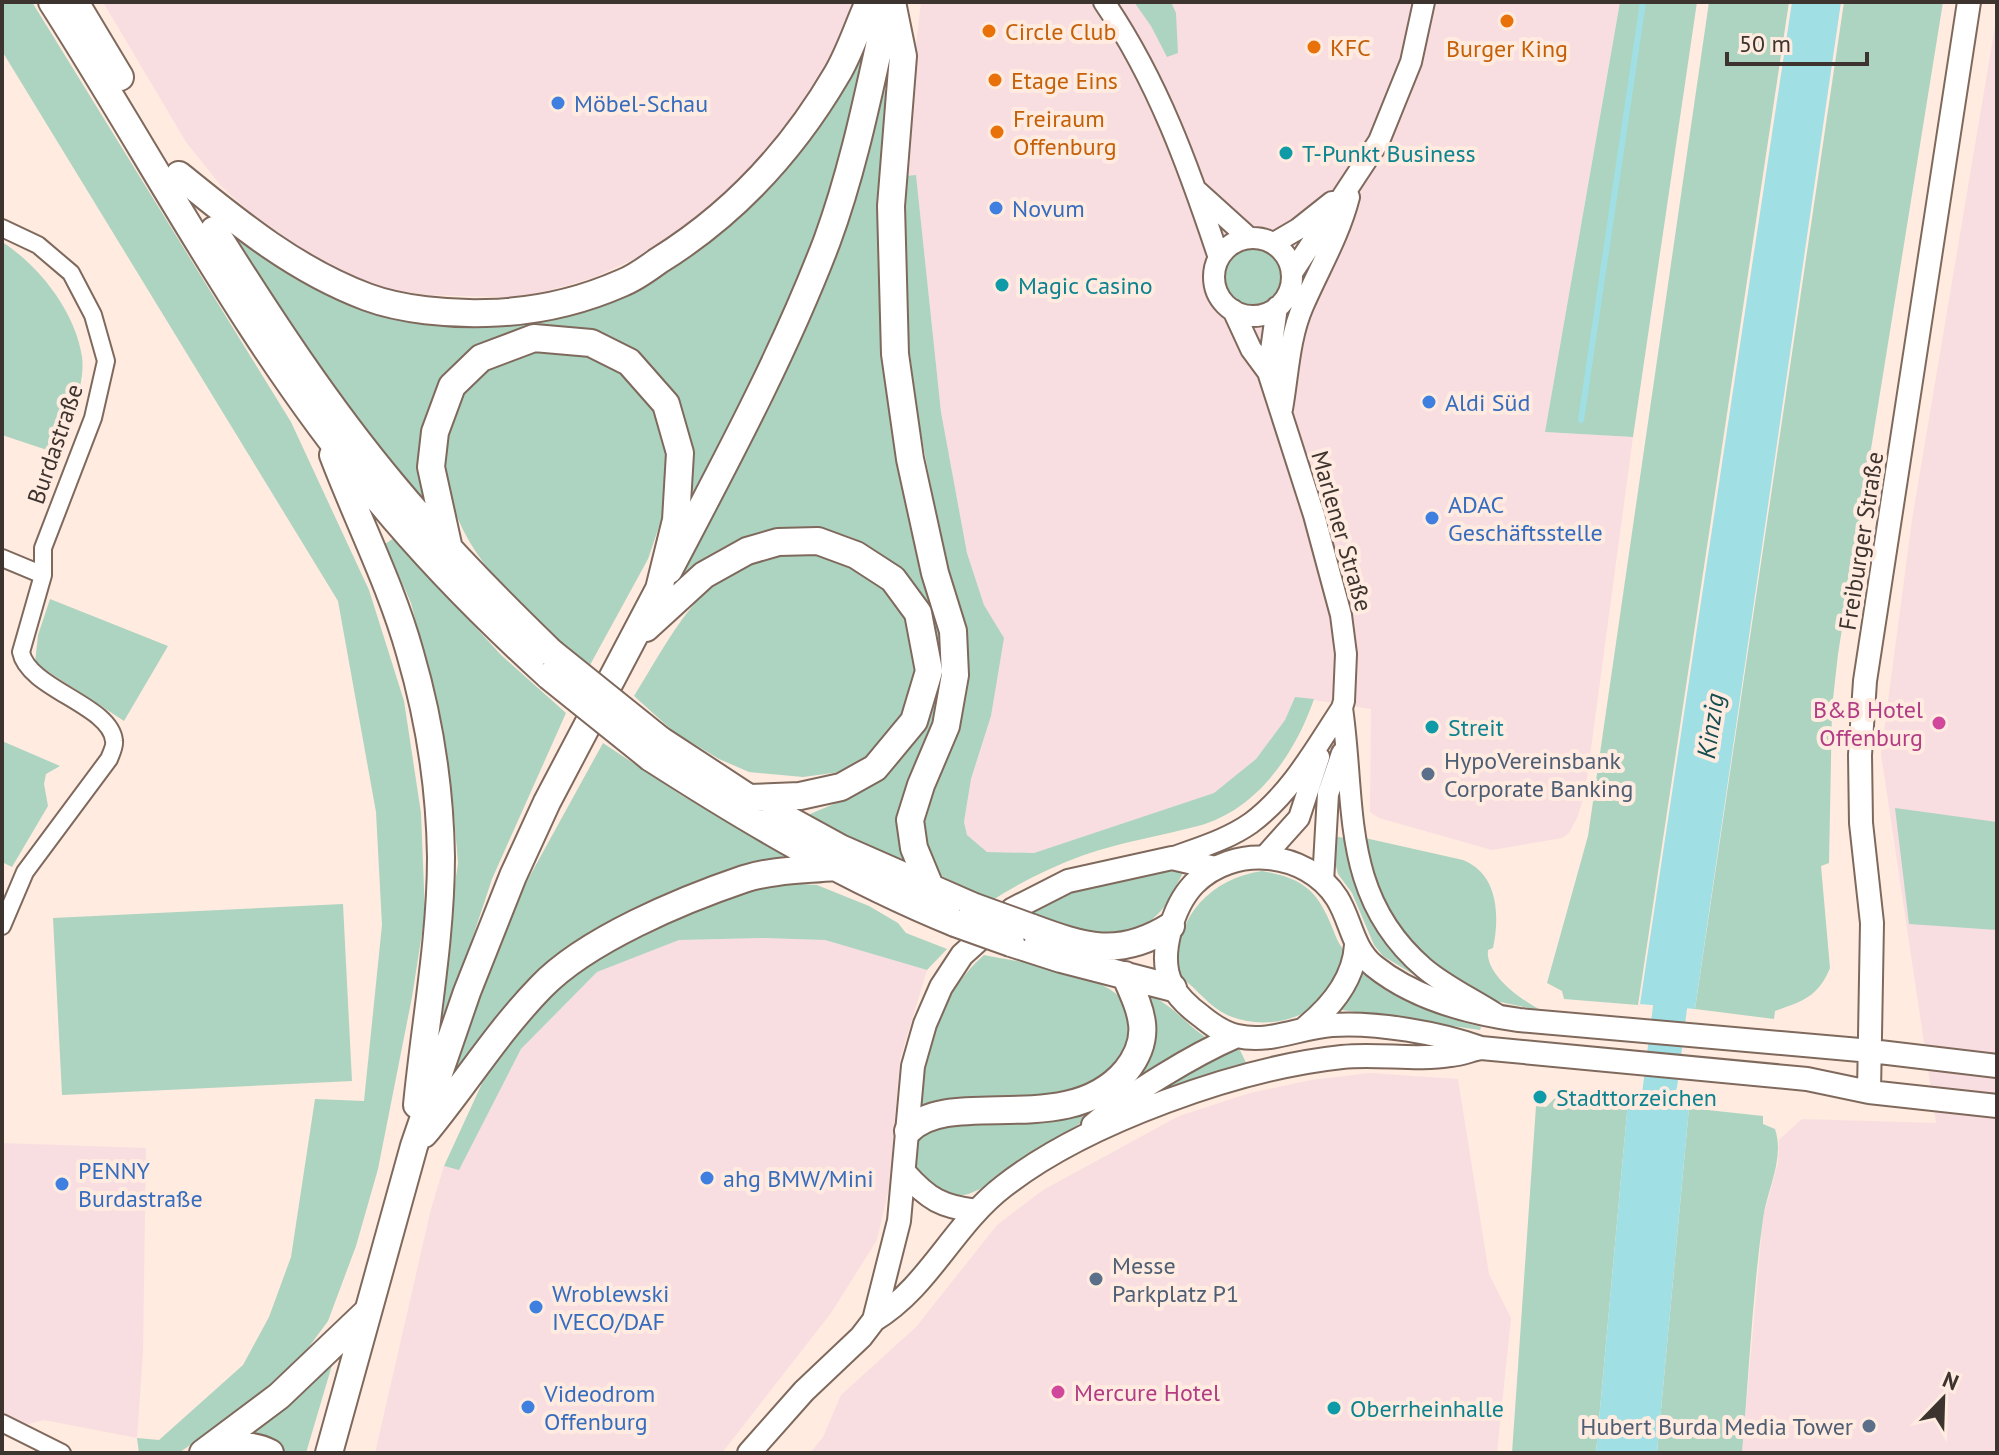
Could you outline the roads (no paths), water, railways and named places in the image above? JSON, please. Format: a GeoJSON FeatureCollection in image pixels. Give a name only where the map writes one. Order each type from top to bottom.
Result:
{"type":"FeatureCollection","features":[{"type":"Feature","properties":{"kind":"main road"},"geometry":{"type":"LineString","coordinates":[[52,2],[254,329],[323,429],[373,493],[452,583],[505,636],[551,665],[655,748],[781,839],[834,867],[1021,935],[1104,947],[1132,945],[1171,926]]}},
{"type":"Feature","properties":{"kind":"main road"},"geometry":{"type":"LineString","coordinates":[[75,2],[179,175],[269,316],[337,413],[392,484],[551,665]]}},
{"type":"Feature","properties":{"kind":"main road"},"geometry":{"type":"LineString","coordinates":[[179,175],[252,234],[291,260],[317,276],[370,298],[448,314],[508,312],[567,303],[625,282],[683,246],[746,195],[806,123],[839,72],[869,2]]}},
{"type":"Feature","properties":{"kind":"main road"},"geometry":{"type":"LineString","coordinates":[[329,1453],[414,1146],[467,992],[513,876],[575,746],[659,589],[774,361],[827,241],[858,139],[890,2]]}},
{"type":"Feature","properties":{"kind":"main road"},"geometry":{"type":"LineString","coordinates":[[890,2],[903,56],[891,206],[895,354],[910,459],[935,573],[953,631],[955,675],[946,726],[910,820],[914,848],[931,889]]}},
{"type":"Feature","properties":{"kind":"main road","name":"Freiburger Straße"},"geometry":{"type":"LineString","coordinates":[[1869,1092],[1872,923],[1861,823],[1860,755],[1865,681],[1969,2]]}},
{"type":"Feature","properties":{"kind":"main road"},"geometry":{"type":"LineString","coordinates":[[449,549],[431,467],[435,432],[452,386],[481,358],[534,338],[591,343],[629,362],[666,404],[680,453],[676,520],[659,589]]}},
{"type":"Feature","properties":{"kind":"main road"},"geometry":{"type":"LineString","coordinates":[[323,429],[410,653],[426,720],[437,789],[441,858],[437,921],[414,1146]]}},
{"type":"Feature","properties":{"kind":"main road"},"geometry":{"type":"LineString","coordinates":[[631,641],[704,575],[747,551],[778,542],[818,541],[856,555],[893,579],[918,613],[929,671],[914,721],[875,768],[841,787],[800,796],[749,798]]}},
{"type":"Feature","properties":{"kind":"main road"},"geometry":{"type":"LineString","coordinates":[[655,748],[840,848],[931,889],[964,915]]}},
{"type":"Feature","properties":{"kind":"main road"},"geometry":{"type":"LineString","coordinates":[[1503,1018],[1462,1010],[1403,985],[1370,963],[1356,945],[1337,898],[1323,882],[1286,860],[1264,857],[1239,859],[1215,868],[1194,884],[1171,926],[1167,961],[1173,988],[1213,1026],[1237,1036],[1262,1039],[1288,1035],[1305,1028],[1357,1025],[1451,1037],[1481,1048],[1807,1079],[1869,1092],[1993,1105]]}},
{"type":"Feature","properties":{"kind":"main road"},"geometry":{"type":"LineString","coordinates":[[874,1320],[899,1221],[913,1066],[925,1024],[941,987],[962,955],[990,927],[1037,895],[1068,881],[1172,858],[1215,868]]}},
{"type":"Feature","properties":{"kind":"main road"},"geometry":{"type":"LineString","coordinates":[[414,1146],[461,1091],[503,1029],[543,984],[587,950],[651,917],[745,879],[777,872],[834,867]]}},
{"type":"Feature","properties":{"kind":"main road"},"geometry":{"type":"LineString","coordinates":[[1021,935],[1061,959],[1173,988]]}},
{"type":"Feature","properties":{"kind":"main road"},"geometry":{"type":"LineString","coordinates":[[1305,1028],[1329,1006],[1344,985],[1353,967],[1356,945]]}},
{"type":"Feature","properties":{"kind":"main road"},"geometry":{"type":"LineString","coordinates":[[908,1131],[929,1117],[1058,1107],[1111,1087],[1128,1069],[1140,1046],[1144,1025],[1125,975]]}},
{"type":"Feature","properties":{"kind":"main road","name":"Marlener Straße"},"geometry":{"type":"LineString","coordinates":[[1503,1018],[1871,1051],[1996,1066]]}},
{"type":"Feature","properties":{"kind":"main road"},"geometry":{"type":"LineString","coordinates":[[1074,1142],[1108,1111],[1202,1053],[1237,1036]]}},
{"type":"Feature","properties":{"kind":"main road"},"geometry":{"type":"LineString","coordinates":[[749,1453],[874,1320],[905,1299],[947,1243],[977,1211],[1004,1186],[1074,1142],[1160,1105],[1255,1072],[1343,1057],[1450,1056],[1481,1048]]}},
{"type":"Feature","properties":{"kind":"main road"},"geometry":{"type":"LineString","coordinates":[[905,1173],[932,1198],[951,1208],[977,1211]]}},
{"type":"Feature","properties":{"kind":"main road"},"geometry":{"type":"LineString","coordinates":[[204,1452],[279,1396],[365,1314]]}},
{"type":"Feature","properties":{"kind":"main road"},"geometry":{"type":"LineString","coordinates":[[204,1452],[237,1445],[252,1446],[270,1453]]}},
{"type":"Feature","properties":{"kind":"street"},"geometry":{"type":"LineString","coordinates":[[1104,2],[1129,38],[1167,115],[1219,258]]}},
{"type":"Feature","properties":{"kind":"street"},"geometry":{"type":"LineString","coordinates":[[1292,273],[1287,256],[1274,243],[1262,238],[1249,238],[1226,248],[1215,267],[1215,286],[1233,310],[1256,316],[1277,307],[1289,292],[1292,273],[1379,141],[1411,62],[1424,2]]}},
{"type":"Feature","properties":{"kind":"street"},"geometry":{"type":"LineString","coordinates":[[1274,243],[1298,229],[1349,184]]}},
{"type":"Feature","properties":{"kind":"street"},"geometry":{"type":"LineString","coordinates":[[1281,413],[1293,336],[1302,307],[1343,222],[1349,184]]}},
{"type":"Feature","properties":{"kind":"street"},"geometry":{"type":"LineString","coordinates":[[1197,191],[1249,238]]}},
{"type":"Feature","properties":{"kind":"street","name":"Burdastraße"},"geometry":{"type":"LineString","coordinates":[[2,228],[38,245],[71,273],[93,315],[106,361],[93,418],[43,548],[43,575],[21,652],[22,659],[35,674],[111,727],[115,742],[109,759],[25,872],[2,926]]}},
{"type":"Feature","properties":{"kind":"street","name":"Marlener Straße"},"geometry":{"type":"LineString","coordinates":[[1268,372],[1277,307]]}},
{"type":"Feature","properties":{"kind":"street","name":"Marlener Straße"},"geometry":{"type":"LineString","coordinates":[[1233,310],[1251,349],[1268,372],[1314,515],[1341,615],[1346,654],[1342,708],[1355,845],[1372,901],[1407,951],[1426,970],[1503,1018]]}},
{"type":"Feature","properties":{"kind":"street"},"geometry":{"type":"LineString","coordinates":[[2,558],[43,575]]}},
{"type":"Feature","properties":{"kind":"street","name":"Marlener Straße"},"geometry":{"type":"LineString","coordinates":[[1172,858],[1220,841],[1250,824],[1301,773],[1342,708]]}},
{"type":"Feature","properties":{"kind":"street","name":"Marlener Straße"},"geometry":{"type":"LineString","coordinates":[[1264,857],[1299,818],[1325,734]]}},
{"type":"Feature","properties":{"kind":"street","name":"Marlener Straße"},"geometry":{"type":"LineString","coordinates":[[1323,882],[1328,794],[1347,740]]}},
{"type":"Feature","properties":{"kind":"street"},"geometry":{"type":"LineString","coordinates":[[2,1423],[62,1453]]}},
{"type":"Feature","properties":{"kind":"water"},"geometry":{"type":"Polygon","coordinates":[[[1792,2],[1841,2],[1695,1009],[1640,1004],[1792,2]]]}},
{"type":"Feature","properties":{"kind":"water"},"geometry":{"type":"Polygon","coordinates":[[[1628,1101],[1689,1108],[1657,1453],[1596,1453],[1628,1101]]]}},
{"type":"Feature","properties":{"kind":"waterway"},"geometry":{"type":"LineString","coordinates":[[1581,420],[1643,2]]}},
{"type":"Feature","properties":{"kind":"waterway","name":"Kinzig"},"geometry":{"type":"LineString","coordinates":[[1652,1150],[1676,960]]}},
{"type":"Feature","properties":{"kind":"place","name":"Burger King"},"geometry":{"type":"Point","coordinates":[1507,21]}},
{"type":"Feature","properties":{"kind":"place","name":"Circle Club"},"geometry":{"type":"Point","coordinates":[989,31]}},
{"type":"Feature","properties":{"kind":"place","name":"KFC"},"geometry":{"type":"Point","coordinates":[1314,47]}},
{"type":"Feature","properties":{"kind":"place","name":"Etage Eins"},"geometry":{"type":"Point","coordinates":[995,80]}},
{"type":"Feature","properties":{"kind":"place","name":"Möbel-Schau"},"geometry":{"type":"Point","coordinates":[558,103]}},
{"type":"Feature","properties":{"kind":"place","name":"Freiraum Offenburg"},"geometry":{"type":"Point","coordinates":[997,132]}},
{"type":"Feature","properties":{"kind":"place","name":"T-Punkt Business"},"geometry":{"type":"Point","coordinates":[1286,153]}},
{"type":"Feature","properties":{"kind":"place","name":"Novum"},"geometry":{"type":"Point","coordinates":[996,208]}},
{"type":"Feature","properties":{"kind":"place","name":"Magic Casino"},"geometry":{"type":"Point","coordinates":[1002,285]}},
{"type":"Feature","properties":{"kind":"place","name":"Aldi Süd"},"geometry":{"type":"Point","coordinates":[1429,402]}},
{"type":"Feature","properties":{"kind":"place","name":"ADAC Geschäftsstelle"},"geometry":{"type":"Point","coordinates":[1432,518]}},
{"type":"Feature","properties":{"kind":"place","name":"B&B Hotel Offenburg"},"geometry":{"type":"Point","coordinates":[1939,723]}},
{"type":"Feature","properties":{"kind":"place","name":"Streit"},"geometry":{"type":"Point","coordinates":[1432,727]}},
{"type":"Feature","properties":{"kind":"place","name":"HypoVereinsbank Corporate Banking"},"geometry":{"type":"Point","coordinates":[1428,774]}},
{"type":"Feature","properties":{"kind":"place","name":"Stadttorzeichen"},"geometry":{"type":"Point","coordinates":[1540,1097]}},
{"type":"Feature","properties":{"kind":"place","name":"ahg BMW/Mini"},"geometry":{"type":"Point","coordinates":[707,1178]}},
{"type":"Feature","properties":{"kind":"place","name":"PENNY Burdastraße"},"geometry":{"type":"Point","coordinates":[62,1184]}},
{"type":"Feature","properties":{"kind":"place","name":"Messe Parkplatz P1"},"geometry":{"type":"Point","coordinates":[1096,1279]}},
{"type":"Feature","properties":{"kind":"place","name":"Wroblewski IVECO/DAF"},"geometry":{"type":"Point","coordinates":[536,1307]}},
{"type":"Feature","properties":{"kind":"place","name":"Mercure Hotel"},"geometry":{"type":"Point","coordinates":[1058,1392]}},
{"type":"Feature","properties":{"kind":"place","name":"Videodrom Offenburg"},"geometry":{"type":"Point","coordinates":[528,1407]}},
{"type":"Feature","properties":{"kind":"place","name":"Oberrheinhalle"},"geometry":{"type":"Point","coordinates":[1334,1408]}},
{"type":"Feature","properties":{"kind":"place","name":"Hubert Burda Media Tower"},"geometry":{"type":"Point","coordinates":[1869,1426]}}]}
